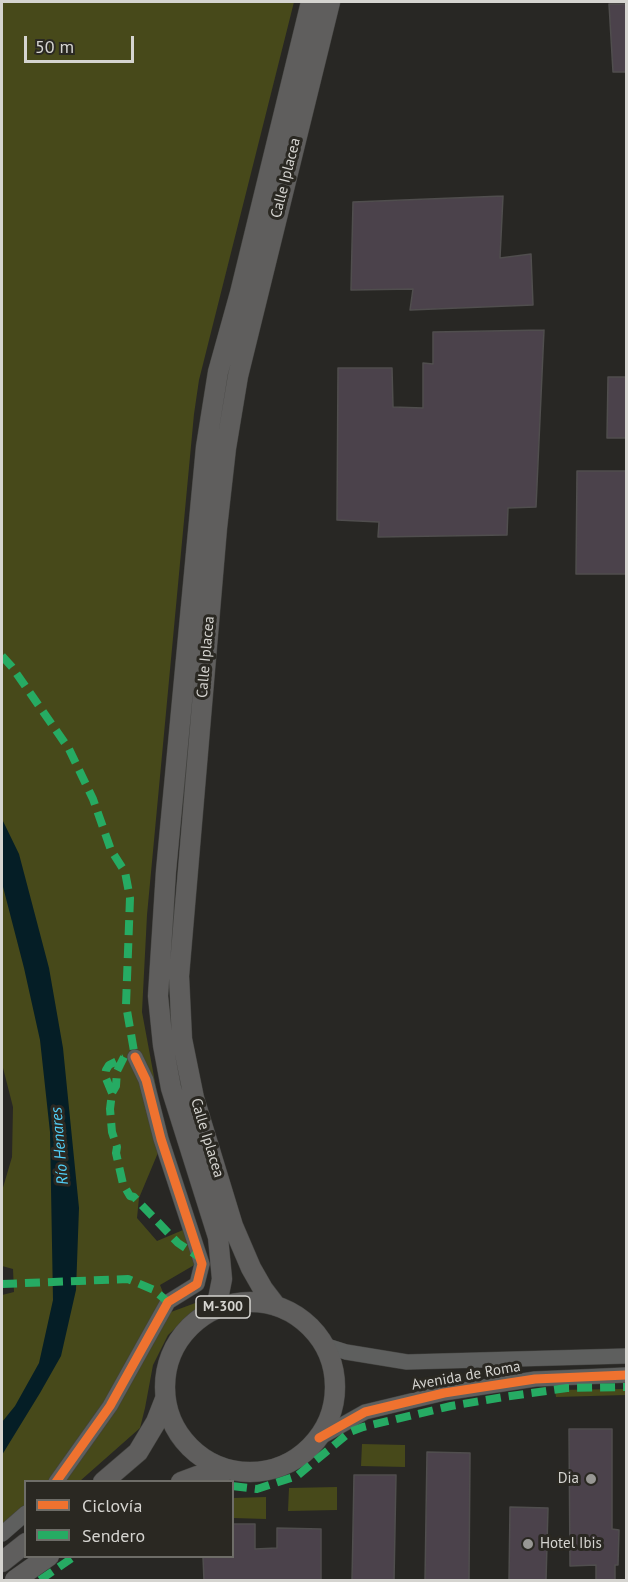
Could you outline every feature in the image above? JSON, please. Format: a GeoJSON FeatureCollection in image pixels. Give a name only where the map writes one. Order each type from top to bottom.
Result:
{"type":"FeatureCollection","features":[{"type":"Feature","properties":{"kind":"main road","name":"Calle Iplacea"},"geometry":{"type":"LineString","coordinates":[[216,1309],[222,1279],[218,1238],[171,1088],[163,1044],[158,996],[166,871],[206,447],[218,372],[240,293],[311,2]]}},
{"type":"Feature","properties":{"kind":"main road","name":"Calle Iplacea"},"geometry":{"type":"LineString","coordinates":[[276,1306],[251,1268],[233,1226],[194,1098],[182,1039],[179,976],[215,551],[226,448],[238,376],[330,2]]}},
{"type":"Feature","properties":{"kind":"main road","name":"M-300"},"geometry":{"type":"LineString","coordinates":[[105,1480],[138,1452],[156,1422],[165,1399],[166,1371],[176,1345],[193,1324],[216,1309],[246,1302],[276,1306],[304,1321],[324,1345],[335,1376],[333,1408],[319,1438],[301,1456],[279,1468],[254,1473],[228,1470],[186,1480]]}},
{"type":"Feature","properties":{"kind":"main road","name":"M-300"},"geometry":{"type":"LineString","coordinates":[[165,1399],[176,1431],[198,1456],[228,1470]]}},
{"type":"Feature","properties":{"kind":"main road"},"geometry":{"type":"LineString","coordinates":[[2,1562],[24,1545]]}},
{"type":"Feature","properties":{"kind":"main road"},"geometry":{"type":"LineString","coordinates":[[15,1581],[48,1558]]}},
{"type":"Feature","properties":{"kind":"street"},"geometry":{"type":"LineString","coordinates":[[57,1480],[110,1406],[168,1302],[197,1284],[202,1264],[161,1139],[146,1080],[135,1057]]}},
{"type":"Feature","properties":{"kind":"street","name":"Avenida de Roma"},"geometry":{"type":"LineString","coordinates":[[324,1345],[346,1352],[406,1362],[627,1356]]}},
{"type":"Feature","properties":{"kind":"street","name":"Avenida de Roma"},"geometry":{"type":"LineString","coordinates":[[319,1438],[365,1413],[444,1393],[535,1379],[627,1375]]}},
{"type":"Feature","properties":{"kind":"street"},"geometry":{"type":"LineString","coordinates":[[2,1534],[24,1515]]}},
{"type":"Feature","properties":{"kind":"shaded area"},"geometry":{"type":"Polygon","coordinates":[[[2,2],[294,2],[199,380],[147,915],[142,1012],[165,1136],[139,1198],[137,1218],[157,1241],[183,1230],[196,1264],[160,1285],[171,1312],[198,1302],[197,1308],[168,1335],[153,1365],[140,1428],[81,1480],[24,1480],[24,1508],[2,1527],[2,1295],[14,1292],[13,1269],[2,1266],[2,1191],[12,1157],[13,1107],[2,1064],[2,2]]]}},
{"type":"Feature","properties":{"kind":"shaded area"},"geometry":{"type":"Polygon","coordinates":[[[626,1389],[626,1395],[556,1397],[555,1390],[626,1389]]]}},
{"type":"Feature","properties":{"kind":"shaded area"},"geometry":{"type":"Polygon","coordinates":[[[362,1444],[405,1445],[405,1467],[361,1466],[362,1444]]]}},
{"type":"Feature","properties":{"kind":"shaded area"},"geometry":{"type":"Polygon","coordinates":[[[337,1487],[337,1510],[288,1511],[289,1488],[337,1487]]]}},
{"type":"Feature","properties":{"kind":"shaded area"},"geometry":{"type":"Polygon","coordinates":[[[266,1497],[266,1519],[234,1518],[234,1498],[266,1497]]]}},
{"type":"Feature","properties":{"kind":"water","name":"Río Henares"},"geometry":{"type":"Polygon","coordinates":[[[2,819],[19,854],[49,968],[63,1048],[79,1208],[76,1290],[61,1356],[2,1455],[2,1422],[15,1406],[39,1363],[53,1300],[50,1132],[40,1040],[2,883],[2,819]]]}},
{"type":"Feature","properties":{"kind":"building"},"geometry":{"type":"Polygon","coordinates":[[[609,4],[627,4],[627,72],[613,72],[609,4]]]}},
{"type":"Feature","properties":{"kind":"building"},"geometry":{"type":"Polygon","coordinates":[[[503,196],[500,258],[531,254],[533,305],[410,310],[413,289],[351,290],[353,202],[503,196]]]}},
{"type":"Feature","properties":{"kind":"building"},"geometry":{"type":"Polygon","coordinates":[[[544,330],[536,507],[508,508],[507,535],[378,537],[379,522],[337,520],[338,368],[392,368],[393,407],[423,408],[423,363],[433,364],[433,332],[544,330]]]}},
{"type":"Feature","properties":{"kind":"building"},"geometry":{"type":"Polygon","coordinates":[[[608,377],[627,377],[627,438],[607,438],[608,377]]]}},
{"type":"Feature","properties":{"kind":"building"},"geometry":{"type":"Polygon","coordinates":[[[577,471],[627,471],[627,574],[576,574],[577,471]]]}},
{"type":"Feature","properties":{"kind":"building","name":"Dia"},"geometry":{"type":"Polygon","coordinates":[[[569,1429],[612,1429],[612,1529],[619,1530],[615,1581],[596,1581],[596,1565],[570,1566],[569,1429]]]}},
{"type":"Feature","properties":{"kind":"building"},"geometry":{"type":"Polygon","coordinates":[[[427,1452],[470,1453],[469,1581],[425,1581],[427,1452]]]}},
{"type":"Feature","properties":{"kind":"building"},"geometry":{"type":"Polygon","coordinates":[[[354,1475],[396,1475],[394,1581],[352,1581],[354,1475]]]}},
{"type":"Feature","properties":{"kind":"building","name":"Hotel Ibis"},"geometry":{"type":"Polygon","coordinates":[[[510,1507],[548,1508],[546,1581],[509,1581],[510,1507]]]}},
{"type":"Feature","properties":{"kind":"building"},"geometry":{"type":"Polygon","coordinates":[[[234,1524],[255,1524],[255,1549],[277,1548],[277,1528],[321,1529],[321,1581],[204,1581],[203,1558],[234,1558],[234,1524]]]}},
{"type":"Feature","properties":{"kind":"marked path"},"geometry":{"type":"LineString","coordinates":[[2,656],[69,749],[93,799],[111,850],[125,872],[130,898],[126,1005],[135,1057]]}},
{"type":"Feature","properties":{"kind":"marked path"},"geometry":{"type":"LineString","coordinates":[[124,1057],[117,1071],[110,1109],[112,1132],[123,1184],[130,1196],[134,1197],[178,1243],[199,1257]]}},
{"type":"Feature","properties":{"kind":"marked path"},"geometry":{"type":"LineString","coordinates":[[112,1093],[105,1076],[106,1070],[109,1065],[124,1058]]}},
{"type":"Feature","properties":{"kind":"marked path"},"geometry":{"type":"LineString","coordinates":[[2,1284],[128,1279],[154,1290],[168,1302]]}},
{"type":"Feature","properties":{"kind":"marked path"},"geometry":{"type":"LineString","coordinates":[[234,1486],[257,1489],[297,1476],[350,1432],[363,1427],[451,1406],[504,1397],[567,1388],[626,1387]]}},
{"type":"Feature","properties":{"kind":"marked path"},"geometry":{"type":"LineString","coordinates":[[40,1580],[72,1558]]}},
{"type":"Feature","properties":{"kind":"cycle path"},"geometry":{"type":"LineString","coordinates":[[57,1480],[110,1406],[168,1302],[197,1284],[202,1264],[161,1139],[146,1080],[135,1057]]}},
{"type":"Feature","properties":{"kind":"cycle path"},"geometry":{"type":"LineString","coordinates":[[319,1438],[365,1412],[444,1393],[535,1379],[626,1375]]}},
{"type":"Feature","properties":{"kind":"place","name":"Dia"},"geometry":{"type":"Point","coordinates":[591,1479]}},
{"type":"Feature","properties":{"kind":"place","name":"Hotel Ibis"},"geometry":{"type":"Point","coordinates":[528,1544]}}]}
